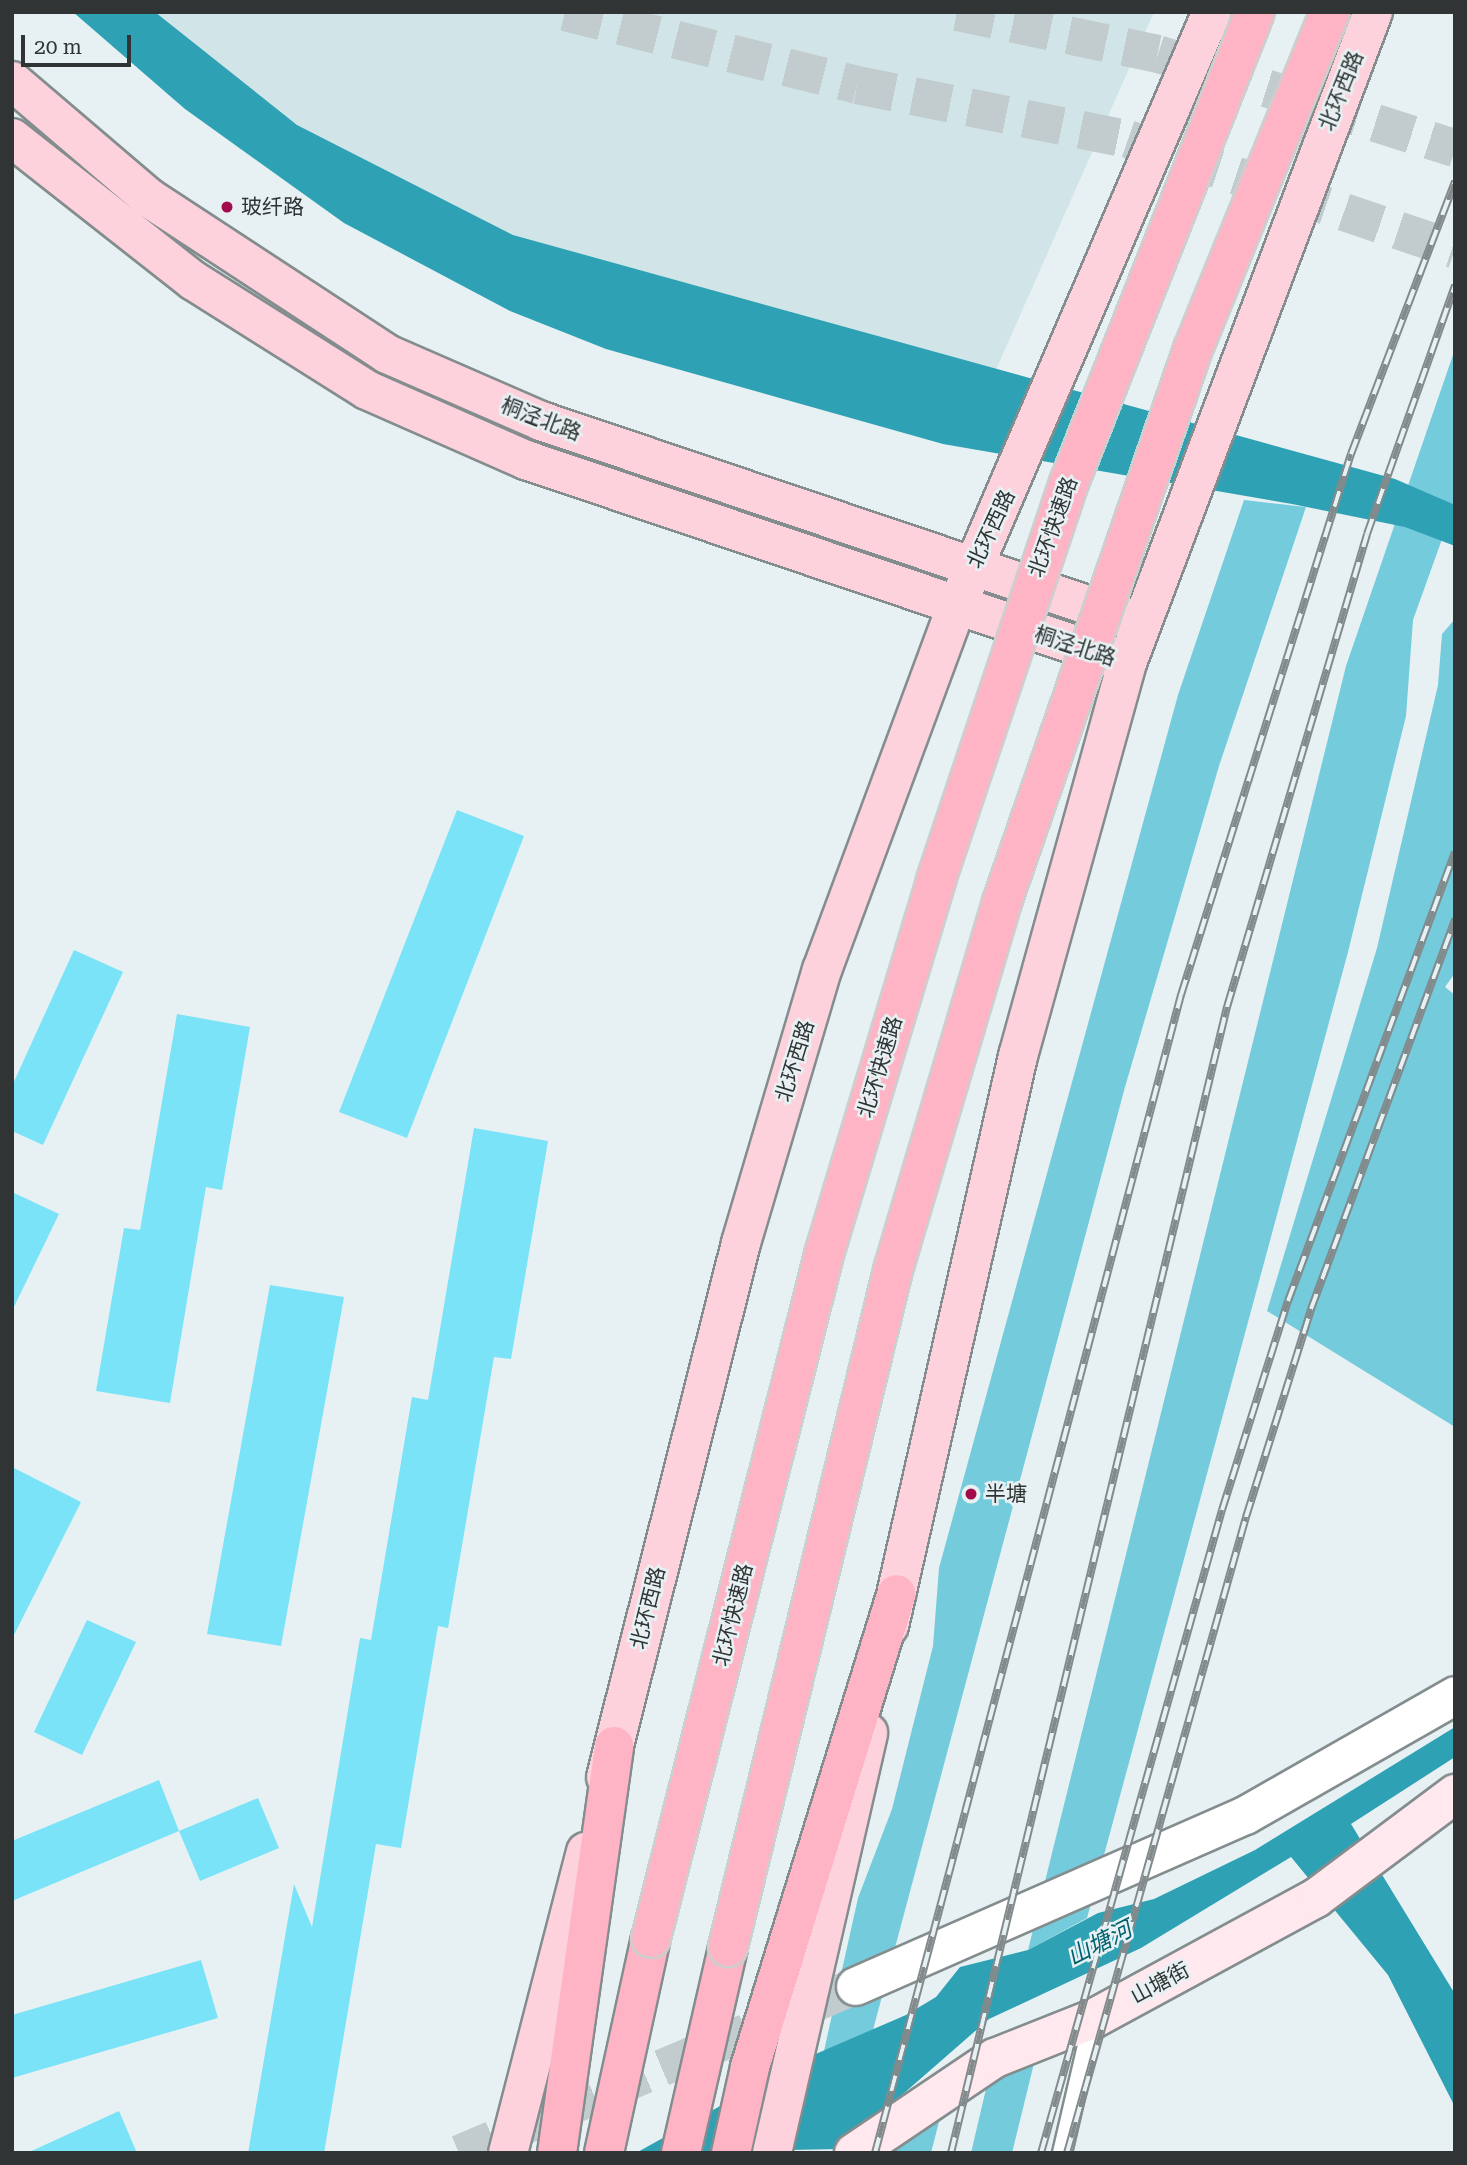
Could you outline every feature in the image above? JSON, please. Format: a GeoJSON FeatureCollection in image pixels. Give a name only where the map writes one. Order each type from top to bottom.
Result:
{"type":"FeatureCollection","features":[{"type":"Feature","properties":{"kind":"highway","name":"北环快速路"},"geometry":{"type":"LineString","coordinates":[[604,2153],[651,1938],[825,1251],[936,880],[1069,483],[1255,12]]}},
{"type":"Feature","properties":{"kind":"highway"},"geometry":{"type":"LineString","coordinates":[[681,2153],[728,1947],[893,1270],[1002,902],[1194,349],[1330,12]]}},
{"type":"Feature","properties":{"kind":"highway"},"geometry":{"type":"LineString","coordinates":[[731,2153],[750,2067],[896,1594]]}},
{"type":"Feature","properties":{"kind":"highway"},"geometry":{"type":"LineString","coordinates":[[557,2153],[614,1746]]}},
{"type":"Feature","properties":{"kind":"main road","name":"北环西路"},"geometry":{"type":"LineString","coordinates":[[508,2153],[741,1243],[822,970],[956,608],[1058,382],[1212,12]]}},
{"type":"Feature","properties":{"kind":"main road","name":"北环西路"},"geometry":{"type":"LineString","coordinates":[[772,2153],[1018,1056],[1127,663],[1218,409],[1373,12]]}},
{"type":"Feature","properties":{"kind":"main road","name":"桐泾北路"},"geometry":{"type":"LineString","coordinates":[[12,81],[149,198],[387,354],[541,421],[972,570],[1140,623]]}},
{"type":"Feature","properties":{"kind":"main road","name":"桐泾北路"},"geometry":{"type":"LineString","coordinates":[[12,138],[194,281],[367,390],[526,460],[956,608],[1127,663]]}},
{"type":"Feature","properties":{"kind":"street"},"geometry":{"type":"LineString","coordinates":[[855,1986],[1245,1815],[1455,1695]]}},
{"type":"Feature","properties":{"kind":"street","name":"山塘街"},"geometry":{"type":"LineString","coordinates":[[854,2153],[995,2058],[1093,2019],[1316,1898],[1379,1856],[1455,1794]]}},
{"type":"Feature","properties":{"kind":"lane"},"geometry":{"type":"LineString","coordinates":[[1062,2153],[1093,2019]]}},
{"type":"Feature","properties":{"kind":"shaded area"},"geometry":{"type":"Polygon","coordinates":[[[155,12],[1154,12],[995,372],[513,235],[297,125],[155,12]]]}},
{"type":"Feature","properties":{"kind":"shaded area"},"geometry":{"type":"Polygon","coordinates":[[[1455,349],[1455,503],[1413,620],[1406,716],[1348,952],[1087,1918],[1028,1950],[1346,666],[1455,349]]]}},
{"type":"Feature","properties":{"kind":"shaded area"},"geometry":{"type":"Polygon","coordinates":[[[1244,500],[1306,507],[1219,766],[1125,1087],[873,2030],[824,2051],[858,1898],[892,1809],[933,1646],[939,1568],[1178,695],[1244,500]]]}},
{"type":"Feature","properties":{"kind":"shaded area"},"geometry":{"type":"Polygon","coordinates":[[[1455,619],[1455,973],[1445,987],[1455,995],[1455,1427],[1267,1311],[1377,948],[1438,685],[1442,634],[1455,619]]]}},
{"type":"Feature","properties":{"kind":"shaded area"},"geometry":{"type":"Polygon","coordinates":[[[1038,2047],[1012,2153],[971,2153],[989,2076],[1038,2047]]]}},
{"type":"Feature","properties":{"kind":"shaded area"},"geometry":{"type":"Polygon","coordinates":[[[943,2106],[931,2153],[895,2153],[900,2131],[943,2106]]]}},
{"type":"Feature","properties":{"kind":"water"},"geometry":{"type":"Polygon","coordinates":[[[73,12],[155,12],[297,125],[513,235],[1395,479],[1455,505],[1455,546],[1405,527],[1292,504],[943,444],[606,349],[510,311],[344,223],[185,109],[73,12]]]}},
{"type":"Feature","properties":{"kind":"water","name":"山塘河"},"geometry":{"type":"Polygon","coordinates":[[[1455,1727],[1455,1757],[1351,1824],[1455,1994],[1455,2107],[1388,1975],[1291,1857],[1141,1948],[989,2019],[840,2149],[636,2153],[804,2059],[906,2015],[936,1997],[960,1967],[1028,1950],[1098,1913],[1154,1899],[1255,1850],[1455,1727]]]}},
{"type":"Feature","properties":{"kind":"building"},"geometry":{"type":"Polygon","coordinates":[[[457,810],[524,836],[407,1138],[339,1112],[457,810]]]}},
{"type":"Feature","properties":{"kind":"building"},"geometry":{"type":"Polygon","coordinates":[[[74,950],[123,972],[43,1145],[12,1131],[12,1086],[74,950]]]}},
{"type":"Feature","properties":{"kind":"building"},"geometry":{"type":"Polygon","coordinates":[[[177,1014],[250,1027],[222,1190],[206,1187],[170,1403],[96,1391],[124,1228],[140,1230],[177,1014]]]}},
{"type":"Feature","properties":{"kind":"building"},"geometry":{"type":"Polygon","coordinates":[[[474,1128],[548,1141],[511,1359],[494,1357],[448,1628],[438,1626],[401,1848],[376,1844],[324,2153],[248,2153],[294,1884],[312,1927],[360,1638],[371,1640],[412,1397],[428,1400],[474,1128]]]}},
{"type":"Feature","properties":{"kind":"building"},"geometry":{"type":"Polygon","coordinates":[[[12,1192],[59,1214],[12,1311],[12,1192]]]}},
{"type":"Feature","properties":{"kind":"building"},"geometry":{"type":"Polygon","coordinates":[[[270,1285],[344,1297],[281,1646],[207,1634],[270,1285]]]}},
{"type":"Feature","properties":{"kind":"building"},"geometry":{"type":"Polygon","coordinates":[[[12,1467],[81,1502],[12,1639],[12,1467]]]}},
{"type":"Feature","properties":{"kind":"building"},"geometry":{"type":"Polygon","coordinates":[[[87,1620],[136,1642],[82,1755],[34,1732],[87,1620]]]}},
{"type":"Feature","properties":{"kind":"building"},"geometry":{"type":"Polygon","coordinates":[[[159,1780],[179,1831],[12,1901],[12,1841],[159,1780]]]}},
{"type":"Feature","properties":{"kind":"building"},"geometry":{"type":"Polygon","coordinates":[[[258,1798],[279,1848],[200,1881],[179,1831],[258,1798]]]}},
{"type":"Feature","properties":{"kind":"building"},"geometry":{"type":"Polygon","coordinates":[[[201,1960],[218,2018],[12,2078],[12,2015],[201,1960]]]}},
{"type":"Feature","properties":{"kind":"building"},"geometry":{"type":"Polygon","coordinates":[[[119,2111],[137,2153],[27,2153],[119,2111]]]}},
{"type":"Feature","properties":{"kind":"tunnel"},"geometry":{"type":"LineString","coordinates":[[565,12],[857,85],[1128,139],[1455,250]]}},
{"type":"Feature","properties":{"kind":"tunnel"},"geometry":{"type":"LineString","coordinates":[[957,12],[1158,54],[1455,148]]}},
{"type":"Feature","properties":{"kind":"tunnel"},"geometry":{"type":"LineString","coordinates":[[459,2153],[855,1986]]}},
{"type":"Feature","properties":{"kind":"railway"},"geometry":{"type":"LineString","coordinates":[[875,2153],[1181,995],[1351,454],[1455,181]]}},
{"type":"Feature","properties":{"kind":"railway"},"geometry":{"type":"LineString","coordinates":[[951,2153],[1227,1007],[1367,534],[1455,285]]}},
{"type":"Feature","properties":{"kind":"railway"},"geometry":{"type":"LineString","coordinates":[[1041,2153],[1222,1510],[1288,1301],[1455,852]]}},
{"type":"Feature","properties":{"kind":"railway"},"geometry":{"type":"LineString","coordinates":[[1067,2153],[1246,1517],[1311,1309],[1455,919]]}},
{"type":"Feature","properties":{"kind":"place","name":"玻纤路"},"geometry":{"type":"Point","coordinates":[227,207]}},
{"type":"Feature","properties":{"kind":"place","name":"半塘"},"geometry":{"type":"Point","coordinates":[971,1494]}}]}
